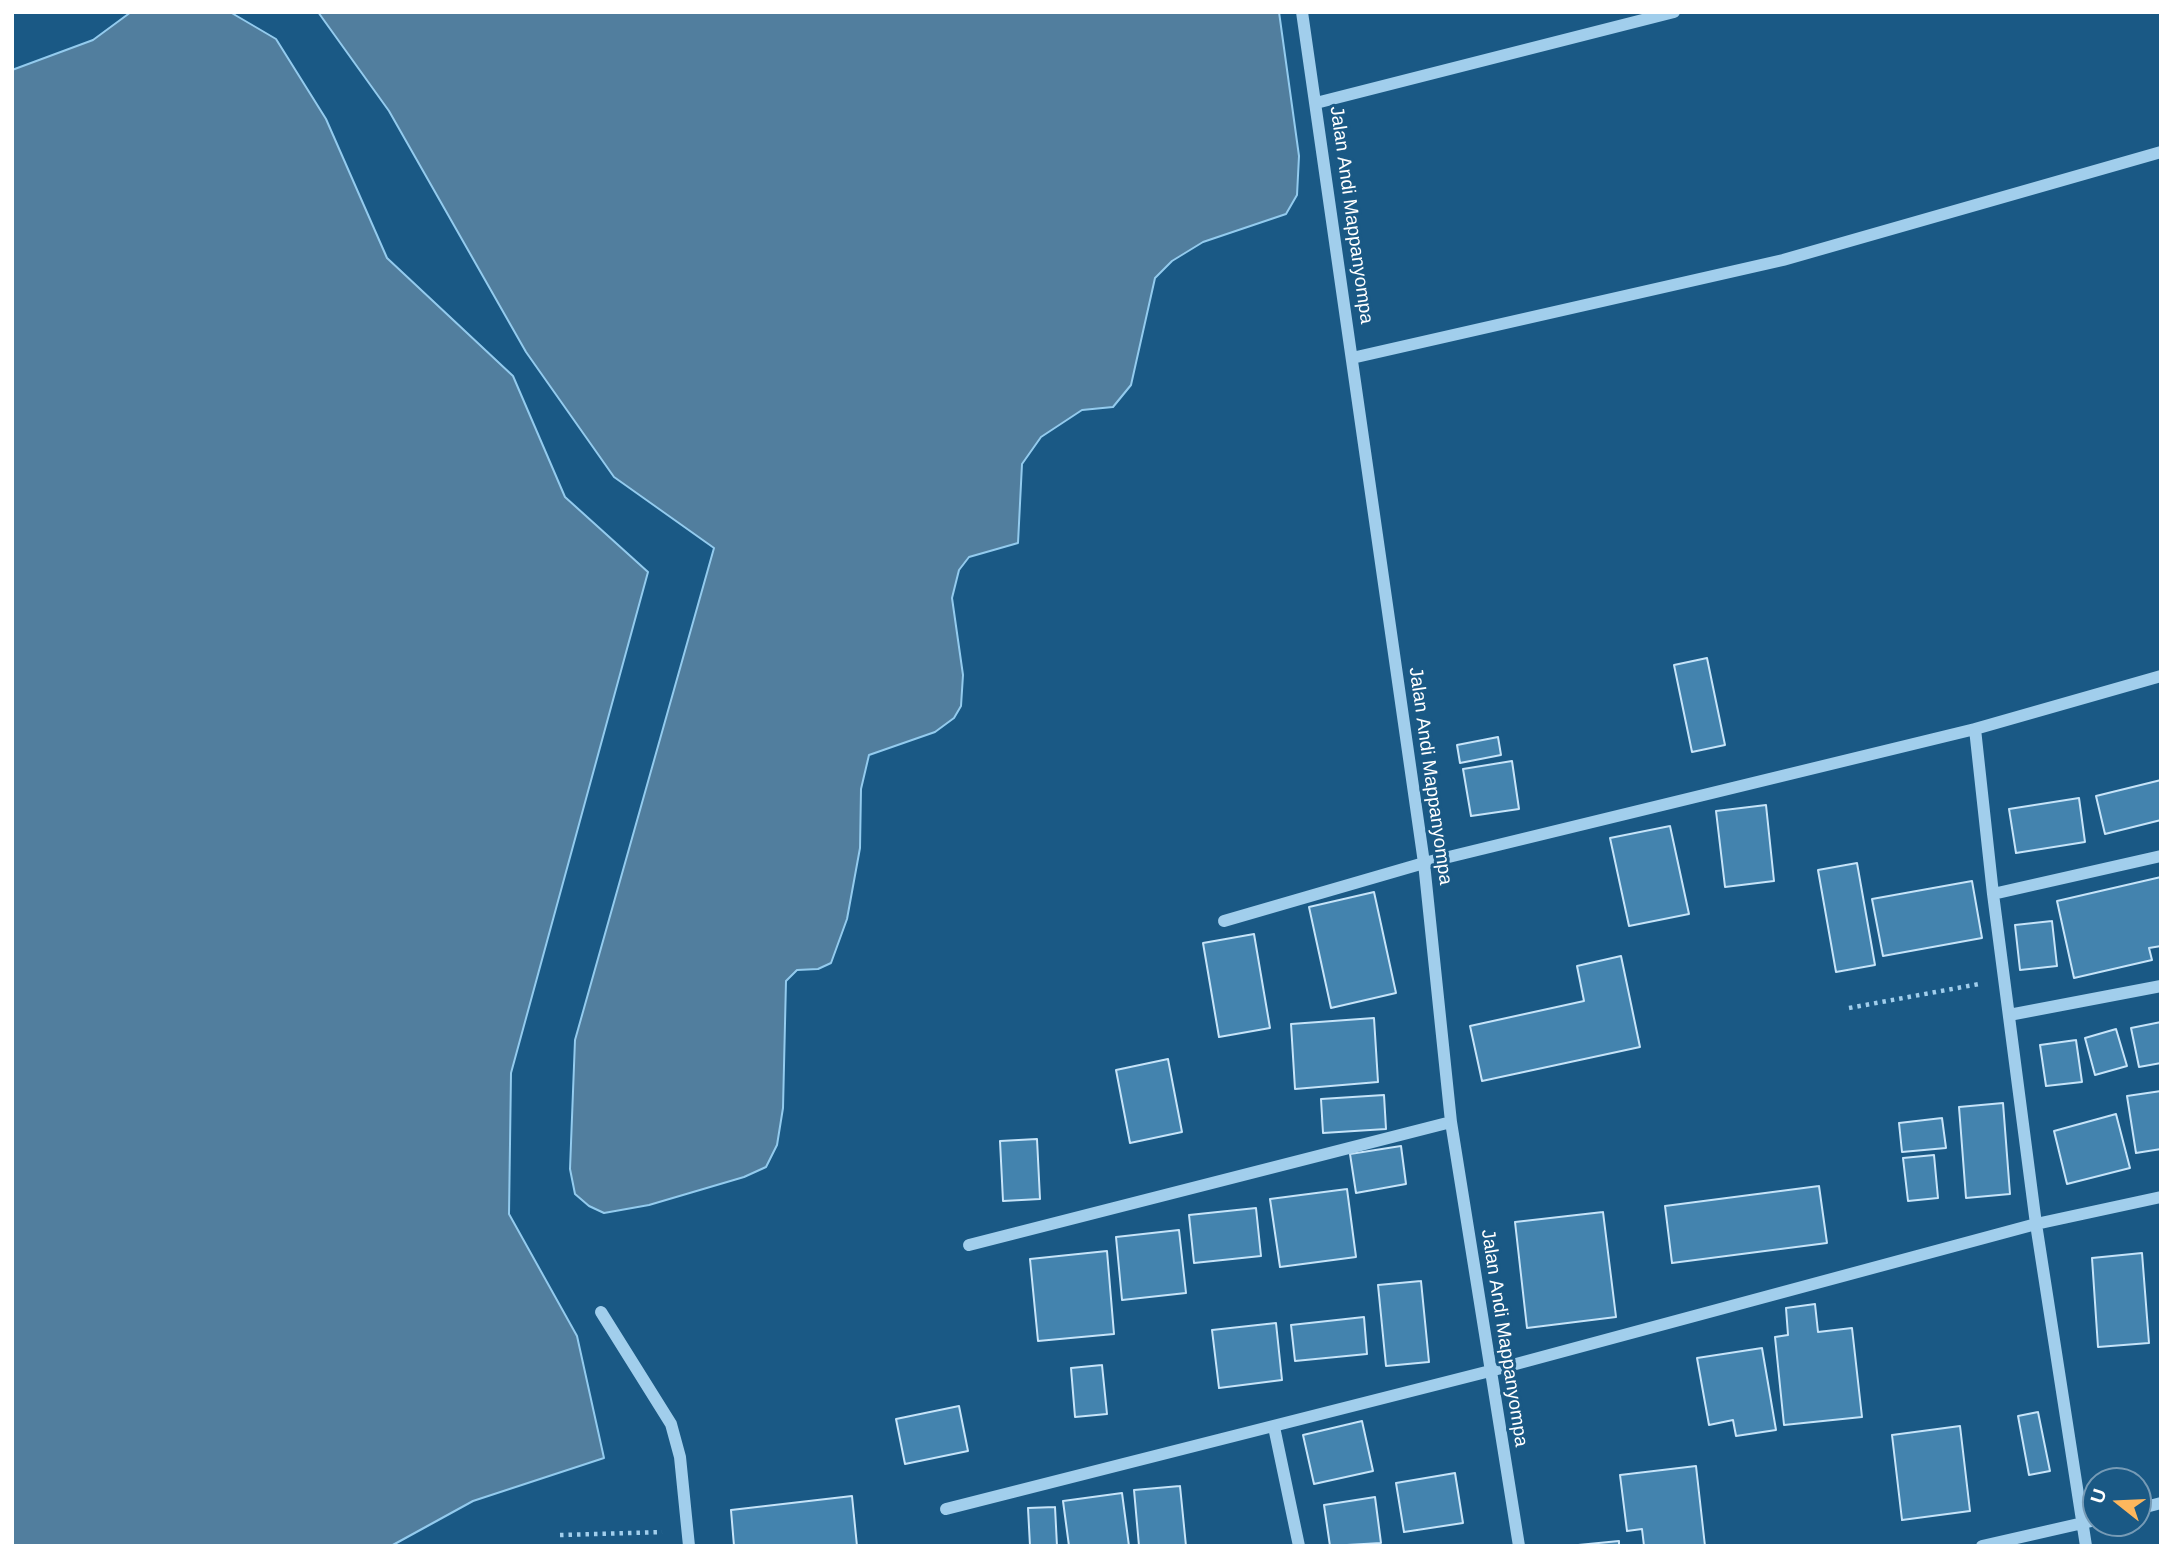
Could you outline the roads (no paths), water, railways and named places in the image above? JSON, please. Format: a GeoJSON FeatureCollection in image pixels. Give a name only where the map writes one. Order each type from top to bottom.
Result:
{"type":"FeatureCollection","features":[{"type":"Feature","properties":{"kind":"street","name":"Jalan Andi Mappanyompa"},"geometry":{"type":"LineString","coordinates":[[1302,12],[1424,863],[1451,1122],[1519,1546]]}},
{"type":"Feature","properties":{"kind":"street"},"geometry":{"type":"LineString","coordinates":[[1316,103],[1674,12]]}},
{"type":"Feature","properties":{"kind":"street"},"geometry":{"type":"LineString","coordinates":[[1352,358],[1783,260],[2161,152]]}},
{"type":"Feature","properties":{"kind":"street"},"geometry":{"type":"LineString","coordinates":[[1224,921],[1424,863],[1975,729],[2161,676]]}},
{"type":"Feature","properties":{"kind":"street"},"geometry":{"type":"LineString","coordinates":[[1975,729],[1993,894],[2036,1224],[2082,1478]]}},
{"type":"Feature","properties":{"kind":"street"},"geometry":{"type":"LineString","coordinates":[[1993,894],[2161,856]]}},
{"type":"Feature","properties":{"kind":"street"},"geometry":{"type":"LineString","coordinates":[[2009,1015],[2161,986]]}},
{"type":"Feature","properties":{"kind":"street"},"geometry":{"type":"LineString","coordinates":[[969,1245],[1451,1122]]}},
{"type":"Feature","properties":{"kind":"street"},"geometry":{"type":"LineString","coordinates":[[946,1509],[1490,1371],[2036,1224],[2161,1197]]}},
{"type":"Feature","properties":{"kind":"street"},"geometry":{"type":"LineString","coordinates":[[601,1312],[671,1424],[680,1457],[689,1546]]}},
{"type":"Feature","properties":{"kind":"street"},"geometry":{"type":"LineString","coordinates":[[1273,1427],[1299,1546]]}},
{"type":"Feature","properties":{"kind":"street"},"geometry":{"type":"LineString","coordinates":[[1982,1546],[2082,1524]]}},
{"type":"Feature","properties":{"kind":"water"},"geometry":{"type":"Polygon","coordinates":[[[131,12],[230,12],[276,39],[326,119],[387,258],[513,376],[565,497],[648,572],[511,1073],[509,1214],[577,1336],[604,1458],[473,1501],[391,1546],[12,1546],[12,70],[93,40],[131,12]]]}},
{"type":"Feature","properties":{"kind":"water"},"geometry":{"type":"Polygon","coordinates":[[[318,12],[1279,12],[1299,156],[1297,195],[1286,214],[1203,242],[1172,261],[1155,278],[1131,385],[1113,407],[1082,410],[1041,437],[1022,464],[1018,543],[969,557],[959,570],[952,598],[963,675],[961,706],[954,718],[935,732],[869,755],[861,789],[860,848],[847,919],[831,963],[818,969],[797,970],[786,981],[783,1108],[777,1145],[766,1167],[744,1177],[649,1205],[604,1213],[589,1206],[575,1194],[570,1169],[575,1040],[714,548],[614,477],[526,352],[389,111],[318,12]]]}}]}
